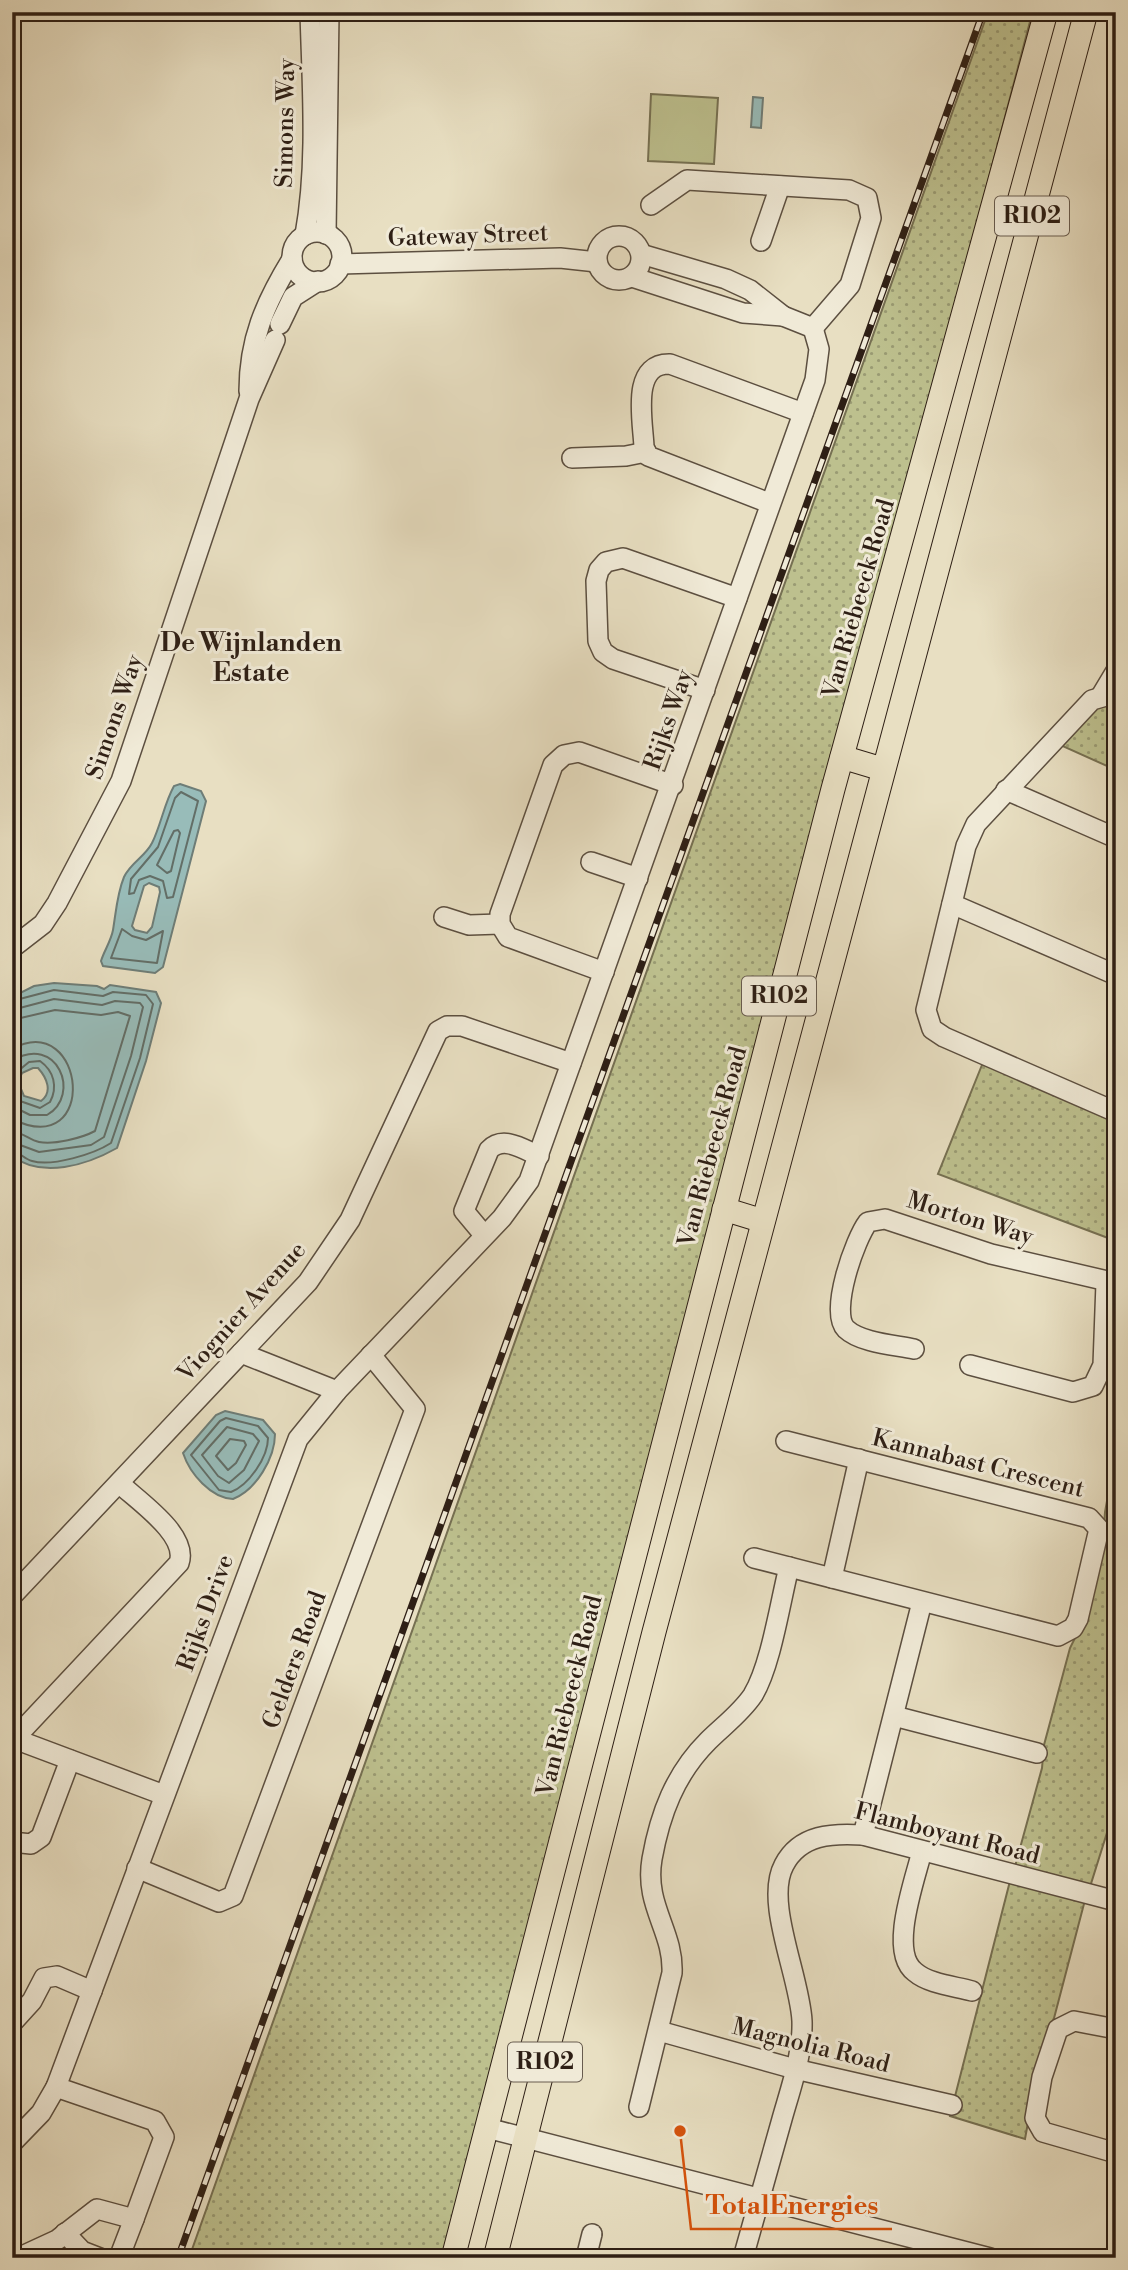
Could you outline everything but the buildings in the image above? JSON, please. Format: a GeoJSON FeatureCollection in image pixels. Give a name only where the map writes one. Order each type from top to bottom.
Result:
{"type":"FeatureCollection","features":[{"type":"Feature","properties":{"kind":"main road","name":"Van Riebeeck Road"},"geometry":{"type":"LineString","coordinates":[[453,2258],[842,757],[1046,12]]}},
{"type":"Feature","properties":{"kind":"main road","name":"R102"},"geometry":{"type":"LineString","coordinates":[[495,2258],[647,1660],[882,769],[1086,12]]}},
{"type":"Feature","properties":{"kind":"main road"},"geometry":{"type":"LineString","coordinates":[[842,757],[882,769]]}},
{"type":"Feature","properties":{"kind":"main road"},"geometry":{"type":"LineString","coordinates":[[724,1209],[763,1221]]}},
{"type":"Feature","properties":{"kind":"main road"},"geometry":{"type":"LineString","coordinates":[[610,1647],[647,1660]]}},
{"type":"Feature","properties":{"kind":"street","name":"Simons Way"},"geometry":{"type":"LineString","coordinates":[[305,235],[309,211],[313,94],[310,12]]}},
{"type":"Feature","properties":{"kind":"street","name":"Simons Way"},"geometry":{"type":"LineString","coordinates":[[326,234],[329,12]]}},
{"type":"Feature","properties":{"kind":"street"},"geometry":{"type":"LineString","coordinates":[[641,254],[702,271],[750,290],[783,316],[813,328],[850,285],[869,227],[871,207],[867,198],[849,190],[687,180],[651,205]]}},
{"type":"Feature","properties":{"kind":"street"},"geometry":{"type":"LineString","coordinates":[[761,241],[780,186]]}},
{"type":"Feature","properties":{"kind":"street"},"geometry":{"type":"LineString","coordinates":[[326,234],[340,250],[340,264],[332,276],[318,281],[304,278],[292,259],[295,245],[305,235],[326,234]]}},
{"type":"Feature","properties":{"kind":"street"},"geometry":{"type":"LineString","coordinates":[[610,237],[631,239],[641,254],[640,265],[632,276],[625,280],[610,279],[599,269],[597,262],[599,247],[610,237]]}},
{"type":"Feature","properties":{"kind":"street","name":"Gateway Street"},"geometry":{"type":"LineString","coordinates":[[340,264],[561,258],[597,262]]}},
{"type":"Feature","properties":{"kind":"street","name":"Simons Way"},"geometry":{"type":"LineString","coordinates":[[249,399],[249,368],[259,321],[292,259]]}},
{"type":"Feature","properties":{"kind":"street"},"geometry":{"type":"LineString","coordinates":[[693,296],[702,271]]}},
{"type":"Feature","properties":{"kind":"street"},"geometry":{"type":"LineString","coordinates":[[632,276],[743,313],[783,316]]}},
{"type":"Feature","properties":{"kind":"street","name":"Simons Way"},"geometry":{"type":"LineString","coordinates":[[12,948],[43,924],[57,903],[121,781],[249,399],[293,297],[318,281]]}},
{"type":"Feature","properties":{"kind":"street","name":"Rijks Way"},"geometry":{"type":"LineString","coordinates":[[539,1156],[803,413],[819,364],[819,349],[813,328]]}},
{"type":"Feature","properties":{"kind":"street"},"geometry":{"type":"LineString","coordinates":[[769,503],[655,461],[646,452],[642,386],[650,371],[659,365],[676,366],[803,413]]}},
{"type":"Feature","properties":{"kind":"street"},"geometry":{"type":"LineString","coordinates":[[572,458],[626,456],[646,452]]}},
{"type":"Feature","properties":{"kind":"street"},"geometry":{"type":"LineString","coordinates":[[705,690],[612,659],[603,652],[598,640],[597,576],[606,562],[623,558],[737,598]]}},
{"type":"Feature","properties":{"kind":"street"},"geometry":{"type":"LineString","coordinates":[[1116,671],[1108,697],[1092,699],[1006,790],[972,831],[926,1004],[926,1017],[932,1029],[944,1037],[1116,1112]]}},
{"type":"Feature","properties":{"kind":"street"},"geometry":{"type":"LineString","coordinates":[[604,972],[508,937],[499,924],[500,914],[549,778],[560,757],[579,752],[673,785]]}},
{"type":"Feature","properties":{"kind":"street"},"geometry":{"type":"LineString","coordinates":[[1006,790],[1116,838]]}},
{"type":"Feature","properties":{"kind":"street"},"geometry":{"type":"LineString","coordinates":[[592,858],[638,878]]}},
{"type":"Feature","properties":{"kind":"street"},"geometry":{"type":"LineString","coordinates":[[952,904],[1116,975]]}},
{"type":"Feature","properties":{"kind":"street"},"geometry":{"type":"LineString","coordinates":[[444,917],[469,925],[499,924]]}},
{"type":"Feature","properties":{"kind":"street","name":"Viognier Avenue"},"geometry":{"type":"LineString","coordinates":[[12,1596],[308,1282],[350,1220],[438,1031],[447,1026],[462,1026],[571,1063]]}},
{"type":"Feature","properties":{"kind":"street"},"geometry":{"type":"LineString","coordinates":[[484,1235],[464,1211],[489,1150],[505,1142],[539,1156]]}},
{"type":"Feature","properties":{"kind":"street","name":"Rijks Drive"},"geometry":{"type":"LineString","coordinates":[[12,2143],[41,2113],[56,2087],[294,1447],[307,1424],[519,1199],[539,1156]]}},
{"type":"Feature","properties":{"kind":"street","name":"Morton Way"},"geometry":{"type":"LineString","coordinates":[[914,1349],[853,1335],[844,1327],[839,1313],[856,1237],[868,1222],[885,1219],[991,1254],[1111,1283]]}},
{"type":"Feature","properties":{"kind":"street"},"geometry":{"type":"LineString","coordinates":[[970,1364],[1073,1392],[1093,1386],[1103,1365],[1111,1283]]}},
{"type":"Feature","properties":{"kind":"street"},"geometry":{"type":"LineString","coordinates":[[242,1353],[337,1391]]}},
{"type":"Feature","properties":{"kind":"street","name":"Gelders Road"},"geometry":{"type":"LineString","coordinates":[[137,1868],[219,1902],[233,1896],[415,1409],[371,1355]]}},
{"type":"Feature","properties":{"kind":"street","name":"Kannabast Crescent"},"geometry":{"type":"LineString","coordinates":[[754,1558],[1058,1636],[1067,1634],[1078,1619],[1099,1529],[1089,1518],[786,1441]]}},
{"type":"Feature","properties":{"kind":"street"},"geometry":{"type":"LineString","coordinates":[[832,1578],[859,1459]]}},
{"type":"Feature","properties":{"kind":"street"},"geometry":{"type":"LineString","coordinates":[[119,1483],[176,1537],[182,1551],[179,1563],[13,1739],[164,1795]]}},
{"type":"Feature","properties":{"kind":"street"},"geometry":{"type":"LineString","coordinates":[[639,2107],[659,2031],[672,1966],[650,1890],[653,1858],[661,1823],[677,1779],[688,1762],[744,1707],[757,1688],[789,1567]]}},
{"type":"Feature","properties":{"kind":"street"},"geometry":{"type":"LineString","coordinates":[[863,1835],[922,1602]]}},
{"type":"Feature","properties":{"kind":"street"},"geometry":{"type":"LineString","coordinates":[[894,1716],[1037,1753]]}},
{"type":"Feature","properties":{"kind":"street"},"geometry":{"type":"LineString","coordinates":[[12,1842],[32,1844],[41,1837],[69,1760]]}},
{"type":"Feature","properties":{"kind":"street","name":"Flamboyant Road"},"geometry":{"type":"LineString","coordinates":[[743,2258],[795,2069],[801,2036],[801,1999],[780,1910],[779,1875],[785,1863],[806,1842],[835,1833],[863,1835],[1116,1901]]}},
{"type":"Feature","properties":{"kind":"street"},"geometry":{"type":"LineString","coordinates":[[922,1851],[904,1927],[904,1955],[907,1965],[926,1978],[972,1991]]}},
{"type":"Feature","properties":{"kind":"street"},"geometry":{"type":"LineString","coordinates":[[12,2023],[32,2001],[44,1978],[57,1976],[92,1991]]}},
{"type":"Feature","properties":{"kind":"street"},"geometry":{"type":"LineString","coordinates":[[1116,2029],[1074,2021],[1058,2029],[1042,2077],[1035,2118],[1043,2132],[1116,2153]]}},
{"type":"Feature","properties":{"kind":"street","name":"Magnolia Road"},"geometry":{"type":"LineString","coordinates":[[659,2031],[795,2069],[952,2105]]}},
{"type":"Feature","properties":{"kind":"street"},"geometry":{"type":"LineString","coordinates":[[56,2087],[155,2122],[163,2131],[164,2137],[119,2258]]}},
{"type":"Feature","properties":{"kind":"street"},"geometry":{"type":"LineString","coordinates":[[487,2128],[990,2258]]}},
{"type":"Feature","properties":{"kind":"street"},"geometry":{"type":"LineString","coordinates":[[18,2258],[45,2247],[97,2208],[134,2219]]}},
{"type":"Feature","properties":{"kind":"street"},"geometry":{"type":"LineString","coordinates":[[65,2233],[82,2250],[100,2258]]}},
{"type":"Feature","properties":{"kind":"street"},"geometry":{"type":"LineString","coordinates":[[586,2258],[592,2234]]}},
{"type":"Feature","properties":{"kind":"green space"},"geometry":{"type":"Polygon","coordinates":[[[988,12],[1032,14],[443,2258],[189,2258],[988,12]]]}},
{"type":"Feature","properties":{"kind":"green space"},"geometry":{"type":"Polygon","coordinates":[[[651,94],[718,98],[714,164],[648,161],[651,94]]]}},
{"type":"Feature","properties":{"kind":"green space"},"geometry":{"type":"Polygon","coordinates":[[[1095,706],[1116,706],[1116,770],[1058,744],[1095,706]]]}},
{"type":"Feature","properties":{"kind":"green space"},"geometry":{"type":"Polygon","coordinates":[[[984,1060],[1116,1119],[1116,1241],[938,1174],[984,1060]]]}},
{"type":"Feature","properties":{"kind":"green space"},"geometry":{"type":"Polygon","coordinates":[[[1116,1295],[1116,1804],[1089,1890],[1014,1870],[1042,1768],[1044,1745],[1070,1648],[1083,1622],[1103,1542],[1105,1512],[1114,1462],[1112,1401],[1107,1375],[1116,1295]]]}},
{"type":"Feature","properties":{"kind":"green space"},"geometry":{"type":"Polygon","coordinates":[[[1010,1881],[1085,1900],[1031,2106],[1025,2139],[950,2116],[1010,1881]]]}},
{"type":"Feature","properties":{"kind":"water"},"geometry":{"type":"Polygon","coordinates":[[[753,97],[763,98],[761,128],[751,127],[753,97]]]}},
{"type":"Feature","properties":{"kind":"water"},"geometry":{"type":"Polygon","coordinates":[[[180,784],[201,791],[206,801],[163,967],[155,973],[103,966],[101,961],[112,934],[124,877],[152,843],[174,786],[180,784]],[[149,883],[144,886],[132,926],[135,930],[147,933],[152,927],[159,887],[149,883]]]}},
{"type":"Feature","properties":{"kind":"water"},"geometry":{"type":"Polygon","coordinates":[[[54,983],[97,986],[104,989],[110,985],[156,992],[161,1003],[146,1061],[117,1148],[79,1164],[37,1167],[12,1156],[12,997],[34,986],[54,983]],[[38,1068],[22,1073],[18,1082],[24,1096],[41,1101],[48,1089],[38,1068]]]}},
{"type":"Feature","properties":{"kind":"water"},"geometry":{"type":"Polygon","coordinates":[[[225,1411],[263,1420],[275,1434],[272,1453],[263,1472],[249,1488],[233,1499],[225,1498],[202,1484],[183,1453],[216,1415],[225,1411]]]}},
{"type":"Feature","properties":{"kind":"railway"},"geometry":{"type":"LineString","coordinates":[[178,2258],[983,12]]}},
{"type":"Feature","properties":{"kind":"place","name":"TotalEnergies"},"geometry":{"type":"Point","coordinates":[680,2131]}},
{"type":"Feature","properties":{"kind":"district","name":"De Wijnlanden Estate"},"geometry":{"type":"Point","coordinates":[251,658]}}]}
